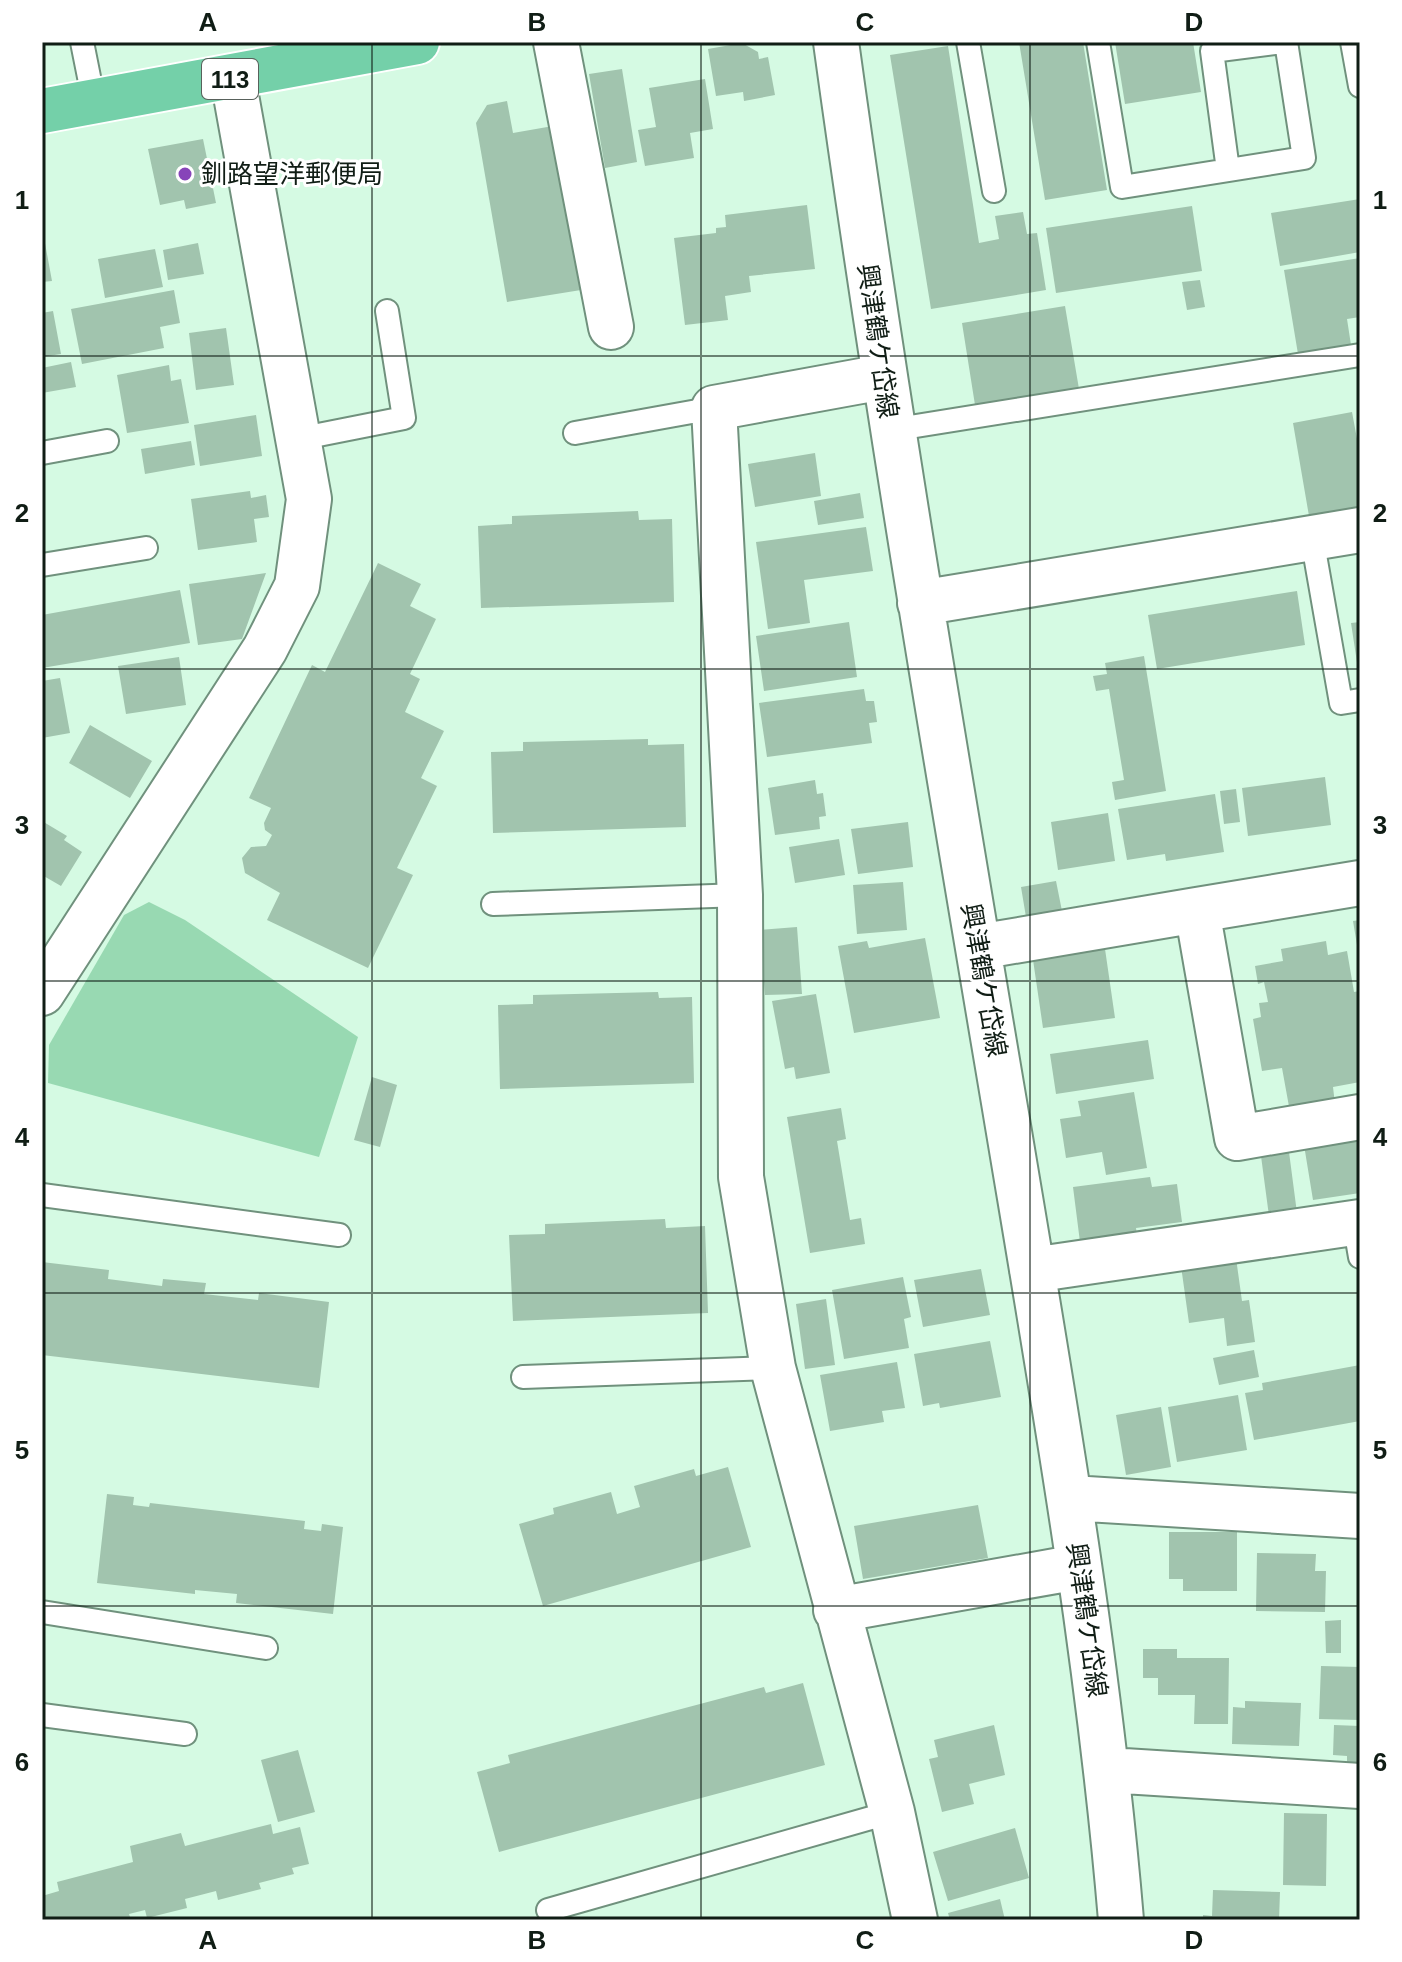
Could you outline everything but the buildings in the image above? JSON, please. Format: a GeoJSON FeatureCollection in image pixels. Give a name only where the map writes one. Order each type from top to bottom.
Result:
{"type":"FeatureCollection","features":[{"type":"Feature","properties":{"kind":"main road","name":"113"},"geometry":{"type":"LineString","coordinates":[[42,111],[233,79],[346,49],[417,42]]}},
{"type":"Feature","properties":{"kind":"street"},"geometry":{"type":"LineString","coordinates":[[556,42],[611,327]]}},
{"type":"Feature","properties":{"kind":"street","name":"興津鶴ケ岱線"},"geometry":{"type":"LineString","coordinates":[[836,42],[891,430],[1071,1498],[1108,1770],[1121,1920]]}},
{"type":"Feature","properties":{"kind":"street"},"geometry":{"type":"LineString","coordinates":[[42,993],[265,649],[297,586],[309,499],[233,79]]}},
{"type":"Feature","properties":{"kind":"street"},"geometry":{"type":"LineString","coordinates":[[883,377],[714,408],[740,895],[741,1177],[773,1368],[892,1812],[915,1920]]}},
{"type":"Feature","properties":{"kind":"street"},"geometry":{"type":"LineString","coordinates":[[920,603],[1360,530]]}},
{"type":"Feature","properties":{"kind":"street"},"geometry":{"type":"LineString","coordinates":[[978,947],[1360,883]]}},
{"type":"Feature","properties":{"kind":"street"},"geometry":{"type":"LineString","coordinates":[[1197,910],[1237,1138],[1360,1117]]}},
{"type":"Feature","properties":{"kind":"street"},"geometry":{"type":"LineString","coordinates":[[1032,1270],[1358,1234]]}},
{"type":"Feature","properties":{"kind":"street"},"geometry":{"type":"LineString","coordinates":[[1071,1498],[1360,1516]]}},
{"type":"Feature","properties":{"kind":"street"},"geometry":{"type":"LineString","coordinates":[[836,1610],[1078,1567]]}},
{"type":"Feature","properties":{"kind":"street"},"geometry":{"type":"LineString","coordinates":[[1108,1770],[1360,1786]]}},
{"type":"Feature","properties":{"kind":"lane"},"geometry":{"type":"LineString","coordinates":[[82,42],[94,102]]}},
{"type":"Feature","properties":{"kind":"lane"},"geometry":{"type":"LineString","coordinates":[[968,42],[994,191]]}},
{"type":"Feature","properties":{"kind":"lane"},"geometry":{"type":"LineString","coordinates":[[1098,42],[1122,187],[1304,158],[1284,42],[1212,51],[1228,170]]}},
{"type":"Feature","properties":{"kind":"lane"},"geometry":{"type":"LineString","coordinates":[[1352,42],[1360,86]]}},
{"type":"Feature","properties":{"kind":"lane"},"geometry":{"type":"LineString","coordinates":[[298,439],[404,418],[387,311]]}},
{"type":"Feature","properties":{"kind":"lane"},"geometry":{"type":"LineString","coordinates":[[891,430],[1360,355]]}},
{"type":"Feature","properties":{"kind":"lane"},"geometry":{"type":"LineString","coordinates":[[575,433],[714,408]]}},
{"type":"Feature","properties":{"kind":"lane"},"geometry":{"type":"LineString","coordinates":[[42,453],[107,441]]}},
{"type":"Feature","properties":{"kind":"lane"},"geometry":{"type":"LineString","coordinates":[[1312,538],[1341,703],[1360,700]]}},
{"type":"Feature","properties":{"kind":"lane"},"geometry":{"type":"LineString","coordinates":[[42,565],[146,548]]}},
{"type":"Feature","properties":{"kind":"lane"},"geometry":{"type":"LineString","coordinates":[[493,904],[740,895]]}},
{"type":"Feature","properties":{"kind":"lane"},"geometry":{"type":"LineString","coordinates":[[42,1195],[339,1235]]}},
{"type":"Feature","properties":{"kind":"lane"},"geometry":{"type":"LineString","coordinates":[[523,1377],[773,1368]]}},
{"type":"Feature","properties":{"kind":"lane"},"geometry":{"type":"LineString","coordinates":[[42,1612],[266,1648]]}},
{"type":"Feature","properties":{"kind":"lane"},"geometry":{"type":"LineString","coordinates":[[42,1715],[185,1734]]}},
{"type":"Feature","properties":{"kind":"lane"},"geometry":{"type":"LineString","coordinates":[[548,1910],[892,1812]]}},
{"type":"Feature","properties":{"kind":"green space"},"geometry":{"type":"Polygon","coordinates":[[[149,902],[185,920],[358,1037],[319,1157],[48,1083],[49,1045],[124,915],[149,902]]]}},
{"type":"Feature","properties":{"kind":"place","name":"釧路望洋郵便局"},"geometry":{"type":"Point","coordinates":[185,174]}}]}
